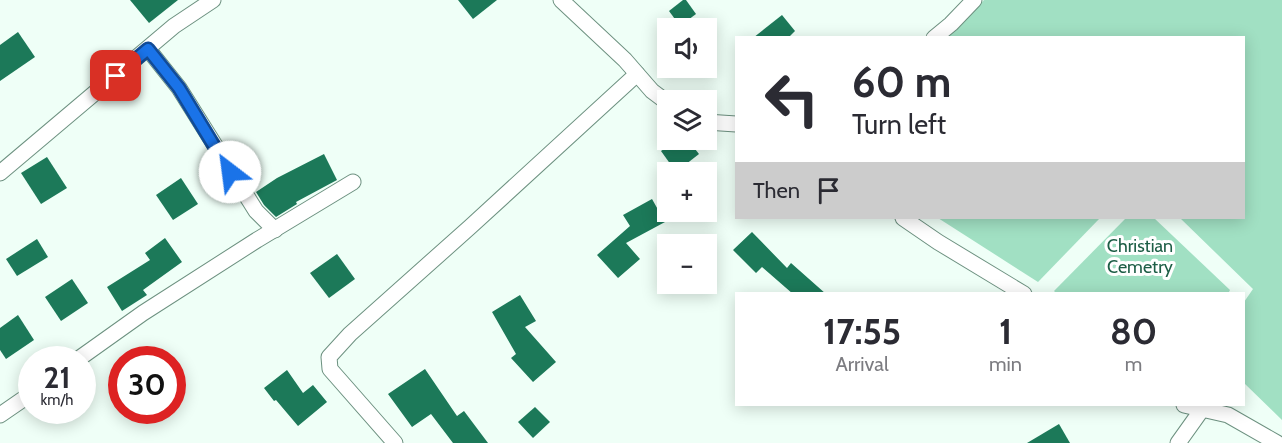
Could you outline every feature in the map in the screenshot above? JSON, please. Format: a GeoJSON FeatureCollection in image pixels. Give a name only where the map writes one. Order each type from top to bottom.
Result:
{"type":"FeatureCollection","features":[{"type":"Feature","properties":{"kind":"street"},"geometry":{"type":"LineString","coordinates":[[0,173],[174,26],[213,0]]}},
{"type":"Feature","properties":{"kind":"street"},"geometry":{"type":"LineString","coordinates":[[561,0],[657,95]]}},
{"type":"Feature","properties":{"kind":"street"},"geometry":{"type":"LineString","coordinates":[[936,36],[974,0]]}},
{"type":"Feature","properties":{"kind":"street"},"geometry":{"type":"LineString","coordinates":[[148,49],[179,88],[256,211],[275,230]]}},
{"type":"Feature","properties":{"kind":"street"},"geometry":{"type":"LineString","coordinates":[[395,443],[330,369],[329,357],[350,334],[637,74]]}},
{"type":"Feature","properties":{"kind":"street"},"geometry":{"type":"LineString","coordinates":[[717,123],[735,124]]}},
{"type":"Feature","properties":{"kind":"street"},"geometry":{"type":"LineString","coordinates":[[96,346],[143,313],[353,182]]}},
{"type":"Feature","properties":{"kind":"street"},"geometry":{"type":"LineString","coordinates":[[904,219],[1021,292]]}},
{"type":"Feature","properties":{"kind":"street"},"geometry":{"type":"LineString","coordinates":[[0,415],[18,403]]}},
{"type":"Feature","properties":{"kind":"street"},"geometry":{"type":"LineString","coordinates":[[1190,406],[1228,415],[1277,443]]}},
{"type":"Feature","properties":{"kind":"street"},"geometry":{"type":"LineString","coordinates":[[1178,443],[1203,408]]}},
{"type":"Feature","properties":{"kind":"green space"},"geometry":{"type":"Polygon","coordinates":[[[984,0],[1282,0],[1282,420],[1245,384],[1245,301],[1253,289],[1181,219],[1245,219],[1245,36],[948,36],[984,0]]]}},
{"type":"Feature","properties":{"kind":"green space"},"geometry":{"type":"Polygon","coordinates":[[[940,219],[1099,219],[1038,282],[940,219]]]}},
{"type":"Feature","properties":{"kind":"green space","name":"Christian Cemetry"},"geometry":{"type":"Polygon","coordinates":[[[1125,219],[1155,219],[1230,290],[1229,292],[1054,291],[1125,219]]]}},
{"type":"Feature","properties":{"kind":"building"},"geometry":{"type":"Polygon","coordinates":[[[130,0],[178,0],[149,23],[130,0]]]}},
{"type":"Feature","properties":{"kind":"building"},"geometry":{"type":"Polygon","coordinates":[[[458,0],[497,0],[473,19],[458,0]]]}},
{"type":"Feature","properties":{"kind":"building"},"geometry":{"type":"Polygon","coordinates":[[[686,0],[696,14],[691,18],[674,18],[669,11],[686,0]]]}},
{"type":"Feature","properties":{"kind":"building"},"geometry":{"type":"Polygon","coordinates":[[[782,15],[795,31],[790,36],[756,36],[782,15]]]}},
{"type":"Feature","properties":{"kind":"building"},"geometry":{"type":"Polygon","coordinates":[[[18,32],[35,57],[0,81],[0,45],[18,32]]]}},
{"type":"Feature","properties":{"kind":"building"},"geometry":{"type":"Polygon","coordinates":[[[696,150],[699,154],[689,162],[669,162],[661,151],[696,150]]]}},
{"type":"Feature","properties":{"kind":"building"},"geometry":{"type":"Polygon","coordinates":[[[324,154],[337,180],[296,202],[297,204],[276,217],[264,205],[256,192],[277,178],[324,154]]]}},
{"type":"Feature","properties":{"kind":"building"},"geometry":{"type":"Polygon","coordinates":[[[47,157],[67,188],[41,204],[21,173],[47,157]]]}},
{"type":"Feature","properties":{"kind":"building"},"geometry":{"type":"Polygon","coordinates":[[[181,178],[198,204],[173,220],[156,195],[181,178]]]}},
{"type":"Feature","properties":{"kind":"building"},"geometry":{"type":"Polygon","coordinates":[[[652,199],[657,208],[657,222],[665,222],[626,243],[640,259],[618,278],[597,255],[630,226],[623,215],[652,199]]]}},
{"type":"Feature","properties":{"kind":"building"},"geometry":{"type":"Polygon","coordinates":[[[752,232],[787,268],[791,263],[824,292],[791,292],[762,267],[756,273],[733,250],[752,232]]]}},
{"type":"Feature","properties":{"kind":"building"},"geometry":{"type":"Polygon","coordinates":[[[165,238],[182,262],[143,290],[147,295],[122,311],[107,287],[150,260],[145,253],[165,238]]]}},
{"type":"Feature","properties":{"kind":"building"},"geometry":{"type":"Polygon","coordinates":[[[37,239],[48,257],[17,276],[6,259],[37,239]]]}},
{"type":"Feature","properties":{"kind":"building"},"geometry":{"type":"Polygon","coordinates":[[[337,254],[355,279],[329,298],[310,273],[337,254]]]}},
{"type":"Feature","properties":{"kind":"building"},"geometry":{"type":"Polygon","coordinates":[[[72,279],[88,303],[61,321],[45,297],[72,279]]]}},
{"type":"Feature","properties":{"kind":"building"},"geometry":{"type":"Polygon","coordinates":[[[520,295],[536,321],[525,327],[556,362],[533,382],[511,358],[516,354],[492,312],[520,295]]]}},
{"type":"Feature","properties":{"kind":"building"},"geometry":{"type":"Polygon","coordinates":[[[18,315],[34,340],[25,346],[18,346],[18,351],[6,359],[0,350],[0,328],[18,315]]]}},
{"type":"Feature","properties":{"kind":"building"},"geometry":{"type":"Polygon","coordinates":[[[425,369],[457,416],[464,411],[488,443],[453,443],[431,414],[412,427],[388,394],[425,369]]]}},
{"type":"Feature","properties":{"kind":"building"},"geometry":{"type":"Polygon","coordinates":[[[287,370],[303,393],[313,385],[327,402],[298,426],[264,388],[287,370]]]}},
{"type":"Feature","properties":{"kind":"building"},"geometry":{"type":"Polygon","coordinates":[[[535,407],[550,422],[533,438],[518,422],[535,407]]]}},
{"type":"Feature","properties":{"kind":"building"},"geometry":{"type":"Polygon","coordinates":[[[1059,424],[1070,443],[1027,443],[1059,424]]]}},
{"type":"Feature","properties":{"kind":"route"},"geometry":{"type":"LineString","coordinates":[[116,76],[148,49],[179,88],[230,172]]}}]}
